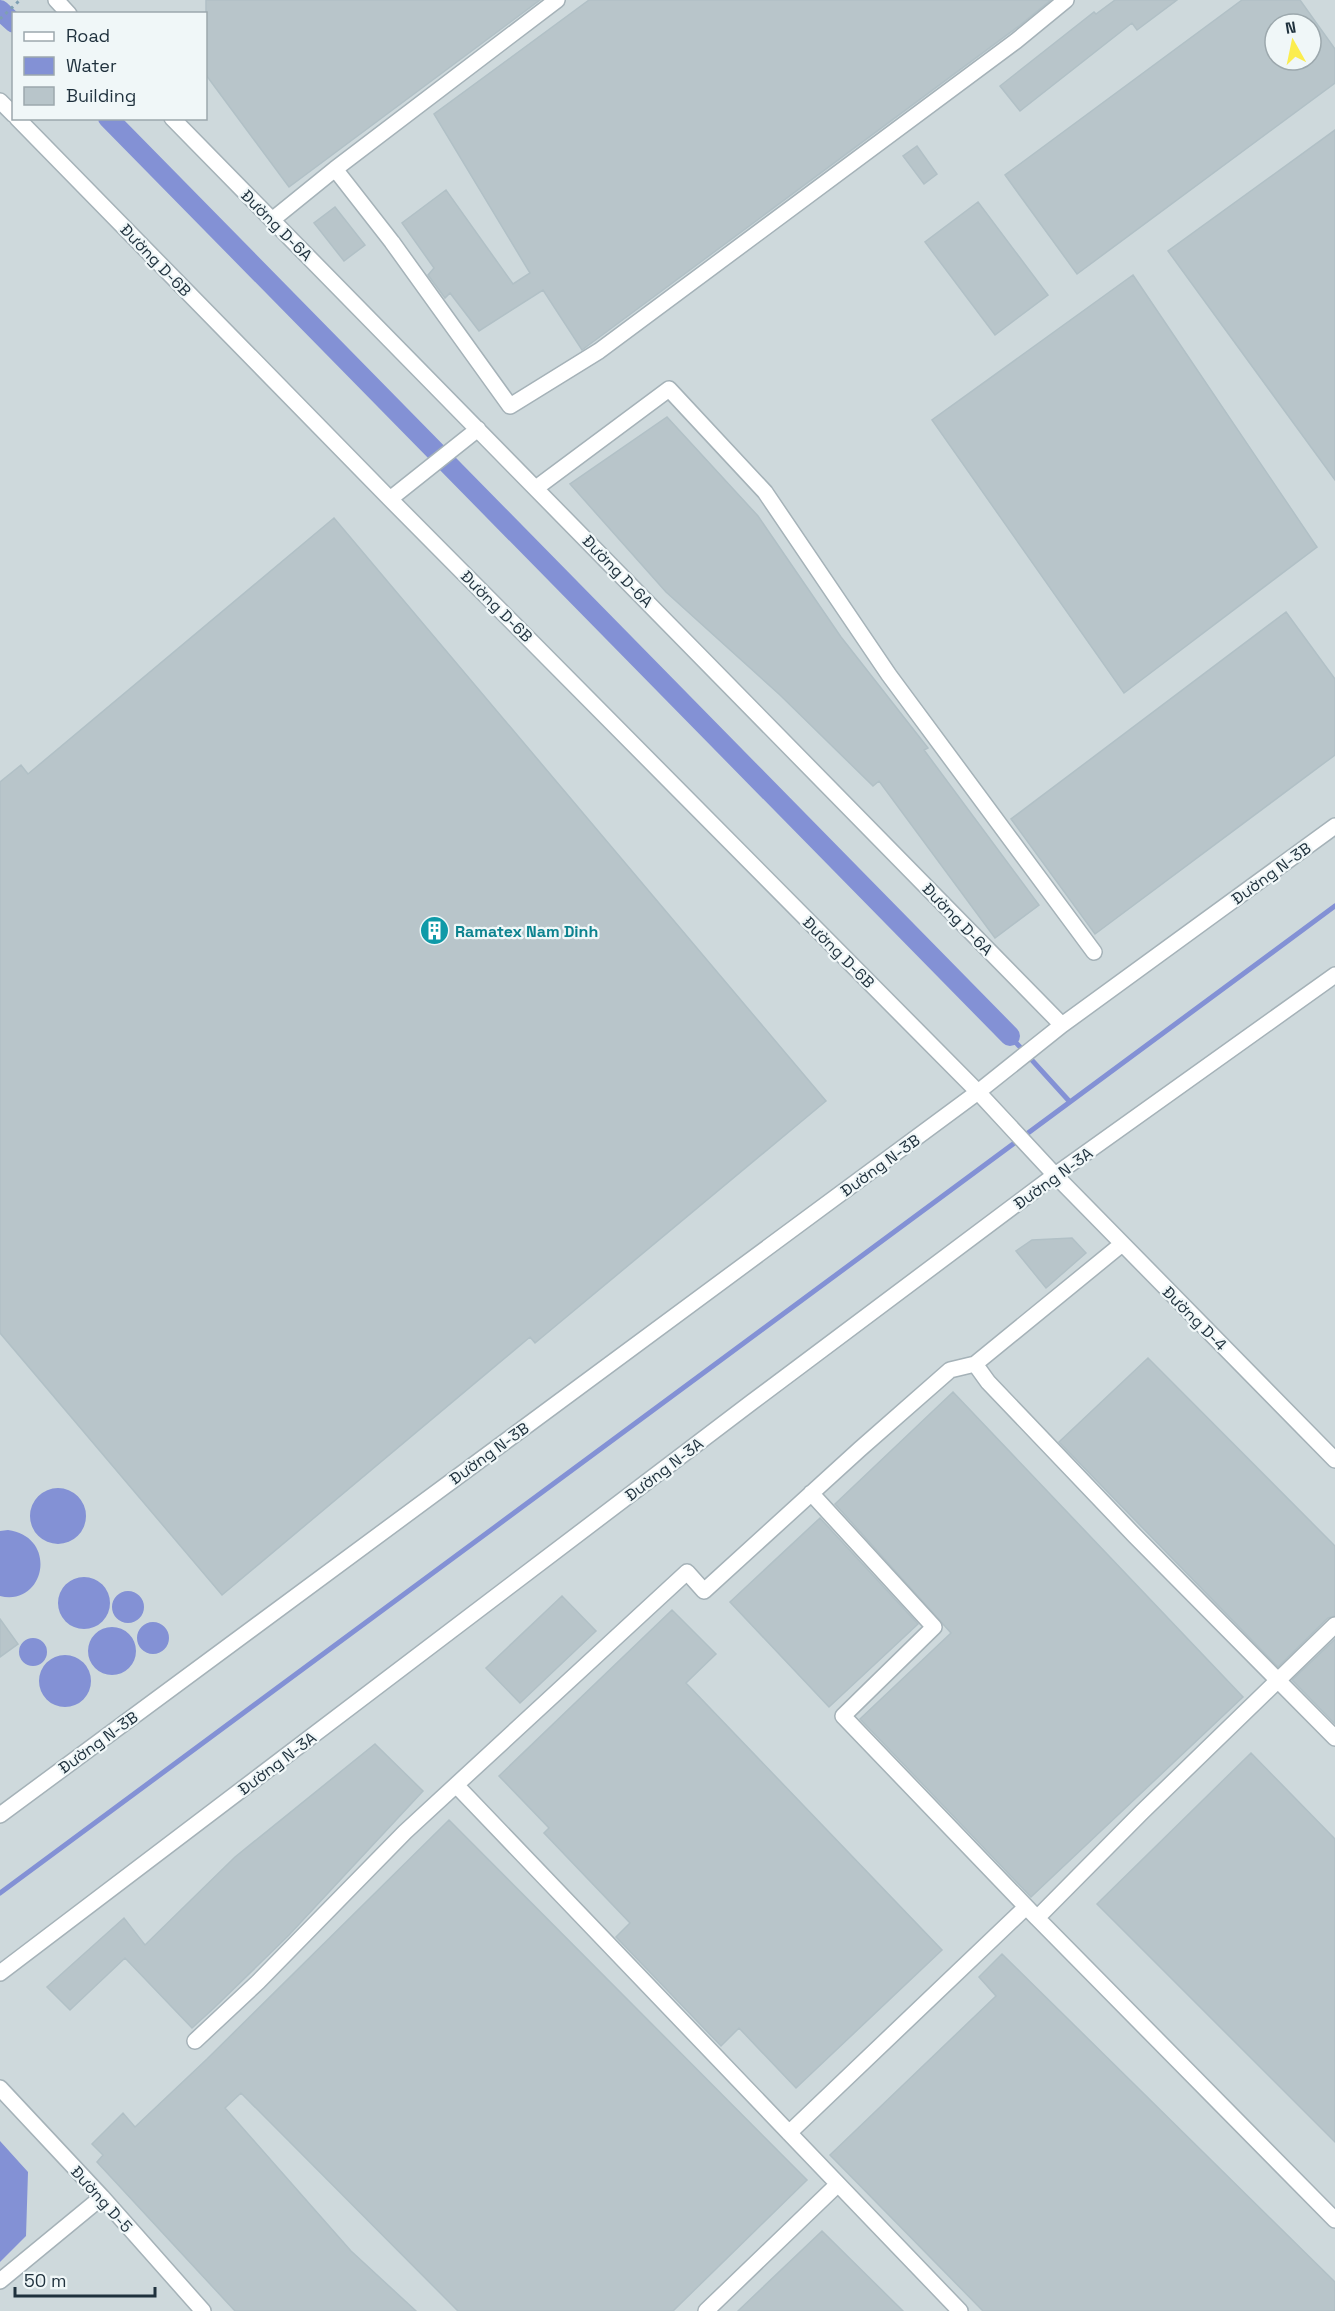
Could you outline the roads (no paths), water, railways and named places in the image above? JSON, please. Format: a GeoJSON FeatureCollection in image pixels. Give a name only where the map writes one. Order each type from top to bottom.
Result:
{"type":"FeatureCollection","features":[{"type":"Feature","properties":{"kind":"street"},"geometry":{"type":"LineString","coordinates":[[56,0],[67,12]]}},
{"type":"Feature","properties":{"kind":"street"},"geometry":{"type":"LineString","coordinates":[[272,220],[556,0]]}},
{"type":"Feature","properties":{"kind":"street"},"geometry":{"type":"LineString","coordinates":[[335,170],[392,242],[510,406],[599,351],[1016,41],[1066,0]]}},
{"type":"Feature","properties":{"kind":"street"},"geometry":{"type":"LineString","coordinates":[[0,101],[12,113]]}},
{"type":"Feature","properties":{"kind":"street","name":"Đường D-6B"},"geometry":{"type":"LineString","coordinates":[[19,120],[1006,1123]]}},
{"type":"Feature","properties":{"kind":"street","name":"Đường D-6A"},"geometry":{"type":"LineString","coordinates":[[174,120],[1062,1025]]}},
{"type":"Feature","properties":{"kind":"street"},"geometry":{"type":"LineString","coordinates":[[536,488],[669,389],[765,492],[889,675],[1094,952]]}},
{"type":"Feature","properties":{"kind":"street"},"geometry":{"type":"LineString","coordinates":[[390,499],[478,429]]}},
{"type":"Feature","properties":{"kind":"street","name":"Đường N-3B"},"geometry":{"type":"LineString","coordinates":[[0,1815],[978,1092],[1062,1025],[1335,826]]}},
{"type":"Feature","properties":{"kind":"street","name":"Đường N-3A"},"geometry":{"type":"LineString","coordinates":[[0,1973],[1055,1175],[1335,975]]}},
{"type":"Feature","properties":{"kind":"street","name":"Đường D-4"},"geometry":{"type":"LineString","coordinates":[[1006,1123],[1335,1460]]}},
{"type":"Feature","properties":{"kind":"street"},"geometry":{"type":"LineString","coordinates":[[195,2041],[258,1982],[405,1832],[687,1572],[704,1591],[950,1370],[975,1364],[1122,1244]]}},
{"type":"Feature","properties":{"kind":"street"},"geometry":{"type":"LineString","coordinates":[[975,1364],[988,1382],[1064,1462],[1335,1738]]}},
{"type":"Feature","properties":{"kind":"street"},"geometry":{"type":"LineString","coordinates":[[811,1493],[934,1628],[843,1716],[1031,1912],[1335,2220]]}},
{"type":"Feature","properties":{"kind":"street"},"geometry":{"type":"LineString","coordinates":[[789,2133],[1142,1812],[1335,1625]]}},
{"type":"Feature","properties":{"kind":"street"},"geometry":{"type":"LineString","coordinates":[[456,1785],[960,2311]]}},
{"type":"Feature","properties":{"kind":"street","name":"Đường D-5"},"geometry":{"type":"LineString","coordinates":[[0,2088],[203,2311]]}},
{"type":"Feature","properties":{"kind":"street"},"geometry":{"type":"LineString","coordinates":[[706,2311],[838,2184]]}},
{"type":"Feature","properties":{"kind":"street"},"geometry":{"type":"LineString","coordinates":[[0,2281],[102,2198]]}},
{"type":"Feature","properties":{"kind":"water"},"geometry":{"type":"Polygon","coordinates":[[[58,1488],[69,1490],[78,1496],[84,1505],[86,1516],[84,1527],[78,1536],[69,1542],[58,1544],[47,1542],[38,1536],[32,1527],[30,1516],[32,1505],[38,1496],[47,1490],[58,1488]]]}},
{"type":"Feature","properties":{"kind":"water"},"geometry":{"type":"Polygon","coordinates":[[[8,1530],[24,1535],[35,1545],[40,1557],[40,1570],[36,1582],[27,1591],[15,1597],[0,1596],[0,1531],[8,1530]]]}},
{"type":"Feature","properties":{"kind":"water"},"geometry":{"type":"Polygon","coordinates":[[[79,1577],[89,1577],[103,1584],[110,1603],[103,1622],[89,1629],[79,1629],[69,1625],[62,1618],[58,1608],[58,1598],[62,1588],[69,1581],[79,1577]]]}},
{"type":"Feature","properties":{"kind":"water"},"geometry":{"type":"Polygon","coordinates":[[[128,1591],[139,1596],[144,1607],[139,1618],[128,1623],[117,1618],[112,1607],[117,1596],[128,1591]]]}},
{"type":"Feature","properties":{"kind":"water"},"geometry":{"type":"Polygon","coordinates":[[[153,1622],[164,1627],[169,1638],[164,1649],[153,1654],[142,1649],[137,1638],[142,1627],[153,1622]]]}},
{"type":"Feature","properties":{"kind":"water"},"geometry":{"type":"Polygon","coordinates":[[[107,1627],[117,1627],[129,1634],[136,1646],[136,1656],[129,1668],[117,1675],[107,1675],[92,1664],[88,1656],[88,1646],[99,1631],[107,1627]]]}},
{"type":"Feature","properties":{"kind":"water"},"geometry":{"type":"Polygon","coordinates":[[[33,1638],[43,1642],[47,1652],[43,1662],[33,1666],[23,1662],[19,1652],[23,1642],[33,1638]]]}},
{"type":"Feature","properties":{"kind":"water"},"geometry":{"type":"Polygon","coordinates":[[[60,1655],[70,1655],[84,1662],[91,1681],[84,1700],[70,1707],[60,1707],[50,1703],[43,1696],[39,1686],[39,1676],[43,1666],[50,1659],[60,1655]]]}},
{"type":"Feature","properties":{"kind":"water"},"geometry":{"type":"Polygon","coordinates":[[[0,2141],[28,2172],[26,2236],[0,2262],[0,2141]]]}},
{"type":"Feature","properties":{"kind":"waterway"},"geometry":{"type":"LineString","coordinates":[[0,10],[12,21]]}},
{"type":"Feature","properties":{"kind":"waterway"},"geometry":{"type":"LineString","coordinates":[[110,120],[1010,1036]]}},
{"type":"Feature","properties":{"kind":"waterway"},"geometry":{"type":"LineString","coordinates":[[0,1893],[1335,906]]}},
{"type":"Feature","properties":{"kind":"waterway"},"geometry":{"type":"LineString","coordinates":[[1010,1036],[1070,1102]]}},
{"type":"Feature","properties":{"kind":"place","name":"Ramatex Nam Dinh"},"geometry":{"type":"Point","coordinates":[434,931]}}]}
